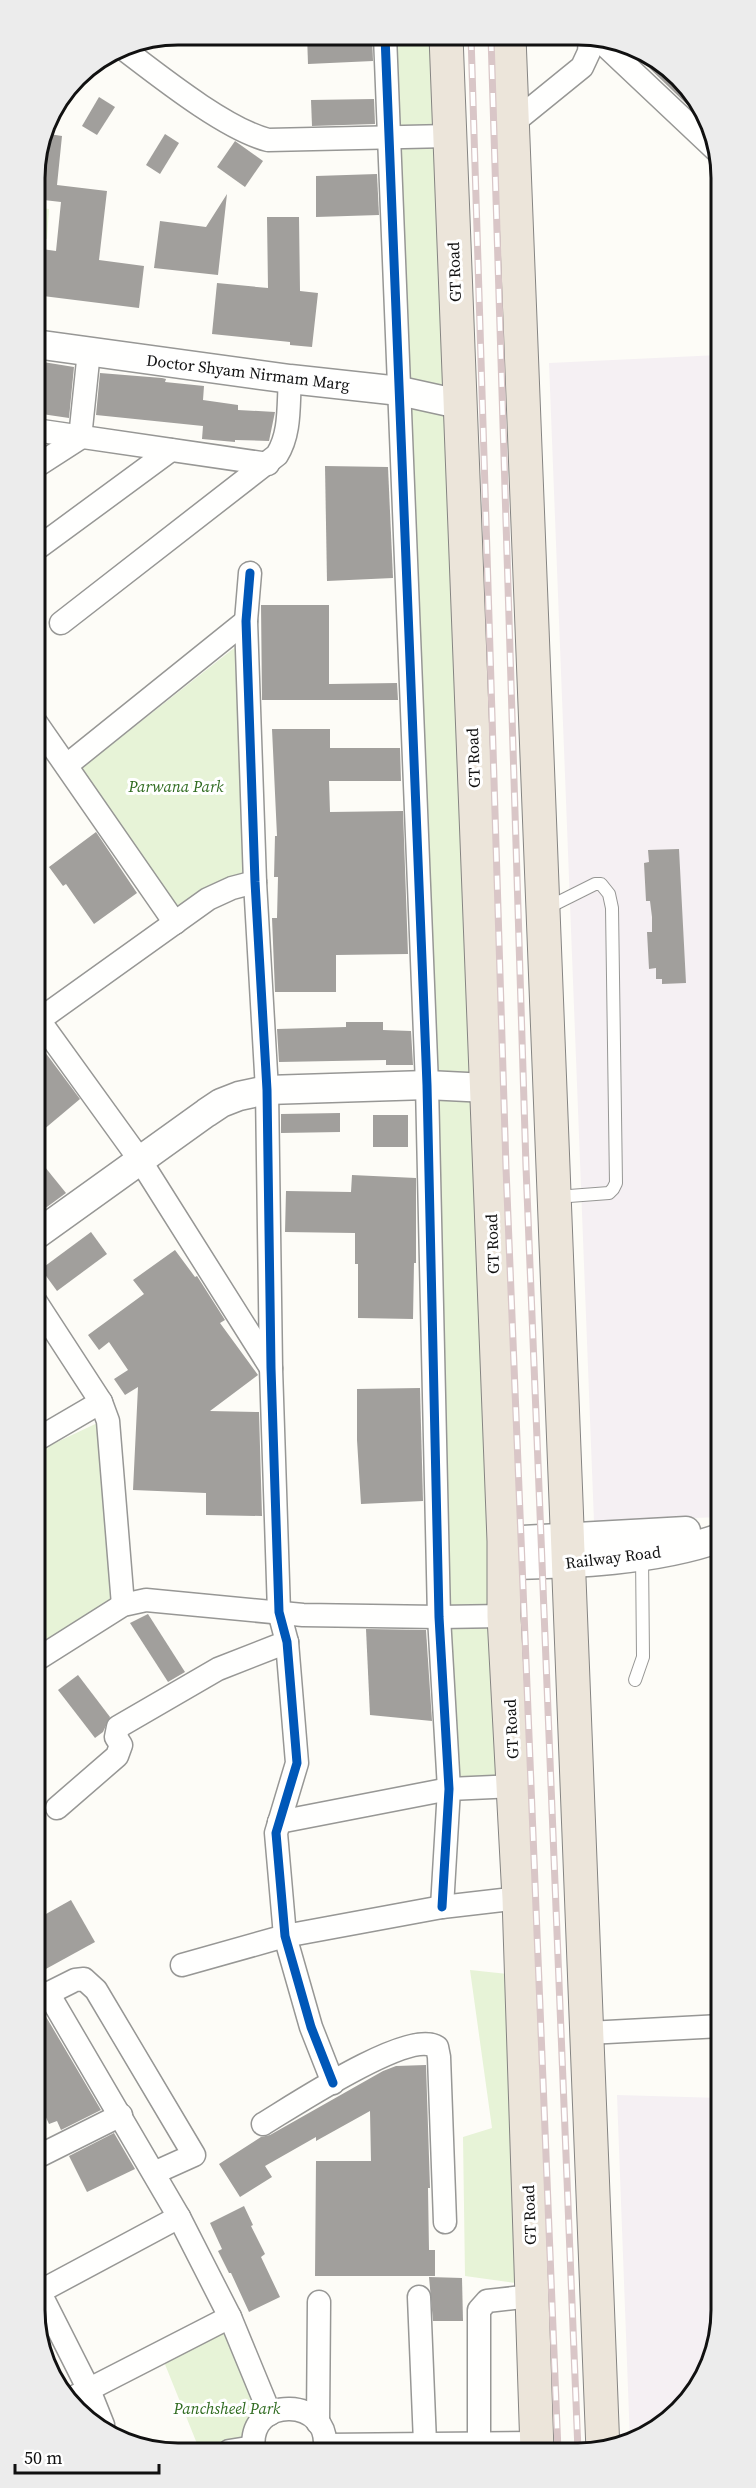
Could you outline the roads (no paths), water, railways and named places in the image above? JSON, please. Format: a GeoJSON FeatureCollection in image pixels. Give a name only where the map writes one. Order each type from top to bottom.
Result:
{"type":"FeatureCollection","features":[{"type":"Feature","properties":{"kind":"highway","name":"GT Road"},"geometry":{"type":"LineString","coordinates":[[446,45],[487,1088],[504,1553],[504,1616],[519,1898],[537,2443]]}},
{"type":"Feature","properties":{"kind":"highway"},"geometry":{"type":"LineString","coordinates":[[509,45],[603,2440]]}},
{"type":"Feature","properties":{"kind":"street"},"geometry":{"type":"LineString","coordinates":[[385,45],[427,1085],[439,1617],[449,1789],[442,1907]]}},
{"type":"Feature","properties":{"kind":"street"},"geometry":{"type":"LineString","coordinates":[[513,123],[582,67],[589,46]]}},
{"type":"Feature","properties":{"kind":"street"},"geometry":{"type":"LineString","coordinates":[[609,49],[705,140]]}},
{"type":"Feature","properties":{"kind":"street"},"geometry":{"type":"LineString","coordinates":[[131,54],[214,113],[254,136],[268,140],[449,136]]}},
{"type":"Feature","properties":{"kind":"street","name":"Doctor Shyam Nirmam Marg"},"geometry":{"type":"LineString","coordinates":[[45,345],[290,379],[400,391],[459,404]]}},
{"type":"Feature","properties":{"kind":"street"},"geometry":{"type":"LineString","coordinates":[[80,438],[89,351]]}},
{"type":"Feature","properties":{"kind":"street"},"geometry":{"type":"LineString","coordinates":[[61,623],[277,455],[285,439],[290,379]]}},
{"type":"Feature","properties":{"kind":"street"},"geometry":{"type":"LineString","coordinates":[[45,432],[268,464]]}},
{"type":"Feature","properties":{"kind":"street"},"geometry":{"type":"LineString","coordinates":[[45,461],[80,438]]}},
{"type":"Feature","properties":{"kind":"street"},"geometry":{"type":"LineString","coordinates":[[45,543],[171,450]]}},
{"type":"Feature","properties":{"kind":"street"},"geometry":{"type":"LineString","coordinates":[[250,573],[246,621],[255,882],[267,1090],[270,1368],[279,1612],[287,1642],[297,1763],[279,1822],[276,1846],[285,1936],[311,2027],[333,2083]]}},
{"type":"Feature","properties":{"kind":"street"},"geometry":{"type":"LineString","coordinates":[[67,765],[246,621]]}},
{"type":"Feature","properties":{"kind":"street"},"geometry":{"type":"LineString","coordinates":[[45,735],[176,923]]}},
{"type":"Feature","properties":{"kind":"street"},"geometry":{"type":"LineString","coordinates":[[45,1013],[208,899],[232,888],[255,882]]}},
{"type":"Feature","properties":{"kind":"street"},"geometry":{"type":"LineString","coordinates":[[45,1029],[140,1160],[270,1368]]}},
{"type":"Feature","properties":{"kind":"street"},"geometry":{"type":"LineString","coordinates":[[45,1229],[221,1103],[239,1096],[267,1090],[427,1085],[487,1088]]}},
{"type":"Feature","properties":{"kind":"street"},"geometry":{"type":"LineString","coordinates":[[45,1316],[101,1402],[108,1421],[123,1605]]}},
{"type":"Feature","properties":{"kind":"street"},"geometry":{"type":"LineString","coordinates":[[45,1435],[101,1402]]}},
{"type":"Feature","properties":{"kind":"street","name":"Railway Road"},"geometry":{"type":"LineString","coordinates":[[569,1551],[689,1530],[711,1534]]}},
{"type":"Feature","properties":{"kind":"street","name":"Railway Road"},"geometry":{"type":"LineString","coordinates":[[504,1553],[569,1551],[642,1555],[687,1548],[711,1541]]}},
{"type":"Feature","properties":{"kind":"street"},"geometry":{"type":"LineString","coordinates":[[45,1654],[123,1605],[146,1600],[279,1612],[439,1617],[504,1616]]}},
{"type":"Feature","properties":{"kind":"street"},"geometry":{"type":"LineString","coordinates":[[57,1808],[117,1756],[121,1745],[116,1737],[118,1727],[218,1669],[287,1642]]}},
{"type":"Feature","properties":{"kind":"street"},"geometry":{"type":"LineString","coordinates":[[279,1822],[449,1789],[514,1786]]}},
{"type":"Feature","properties":{"kind":"street"},"geometry":{"type":"LineString","coordinates":[[183,1965],[285,1936],[442,1907],[519,1898]]}},
{"type":"Feature","properties":{"kind":"street"},"geometry":{"type":"LineString","coordinates":[[45,1995],[75,1980],[84,1979],[90,1983],[194,2155],[154,2173]]}},
{"type":"Feature","properties":{"kind":"street"},"geometry":{"type":"LineString","coordinates":[[45,2001],[121,2115],[179,2217],[230,2318],[270,2414]]}},
{"type":"Feature","properties":{"kind":"street"},"geometry":{"type":"LineString","coordinates":[[588,2033],[711,2027]]}},
{"type":"Feature","properties":{"kind":"street"},"geometry":{"type":"LineString","coordinates":[[263,2124],[375,2058],[422,2043],[432,2043],[437,2047],[445,2222]]}},
{"type":"Feature","properties":{"kind":"street"},"geometry":{"type":"LineString","coordinates":[[45,2153],[121,2115]]}},
{"type":"Feature","properties":{"kind":"street"},"geometry":{"type":"LineString","coordinates":[[45,2286],[179,2217]]}},
{"type":"Feature","properties":{"kind":"street"},"geometry":{"type":"LineString","coordinates":[[480,2443],[479,2310],[487,2301],[532,2296]]}},
{"type":"Feature","properties":{"kind":"street"},"geometry":{"type":"LineString","coordinates":[[417,2443],[419,2297]]}},
{"type":"Feature","properties":{"kind":"street"},"geometry":{"type":"LineString","coordinates":[[318,2423],[319,2302]]}},
{"type":"Feature","properties":{"kind":"street"},"geometry":{"type":"LineString","coordinates":[[45,2308],[79,2395],[90,2409]]}},
{"type":"Feature","properties":{"kind":"street"},"geometry":{"type":"LineString","coordinates":[[79,2395],[230,2318]]}},
{"type":"Feature","properties":{"kind":"street"},"geometry":{"type":"LineString","coordinates":[[255,2443],[257,2428],[270,2414],[288,2408],[300,2409],[310,2415],[318,2423],[324,2443]]}},
{"type":"Feature","properties":{"kind":"lane"},"geometry":{"type":"LineString","coordinates":[[543,909],[601,884],[609,894],[612,908],[616,1183],[609,1193],[555,1197]]}},
{"type":"Feature","properties":{"kind":"lane"},"geometry":{"type":"LineString","coordinates":[[635,1680],[643,1657],[642,1555]]}},
{"type":"Feature","properties":{"kind":"railway"},"geometry":{"type":"LineString","coordinates":[[471,45],[506,1168],[558,2443]]}},
{"type":"Feature","properties":{"kind":"railway"},"geometry":{"type":"LineString","coordinates":[[491,45],[526,1167],[578,2443]]}},
{"type":"Feature","properties":{"kind":"park label","name":"Parwana Park"},"geometry":{"type":"Point","coordinates":[176,786]}},
{"type":"Feature","properties":{"kind":"park label","name":"Panchsheel Park"},"geometry":{"type":"Point","coordinates":[227,2408]}}]}
